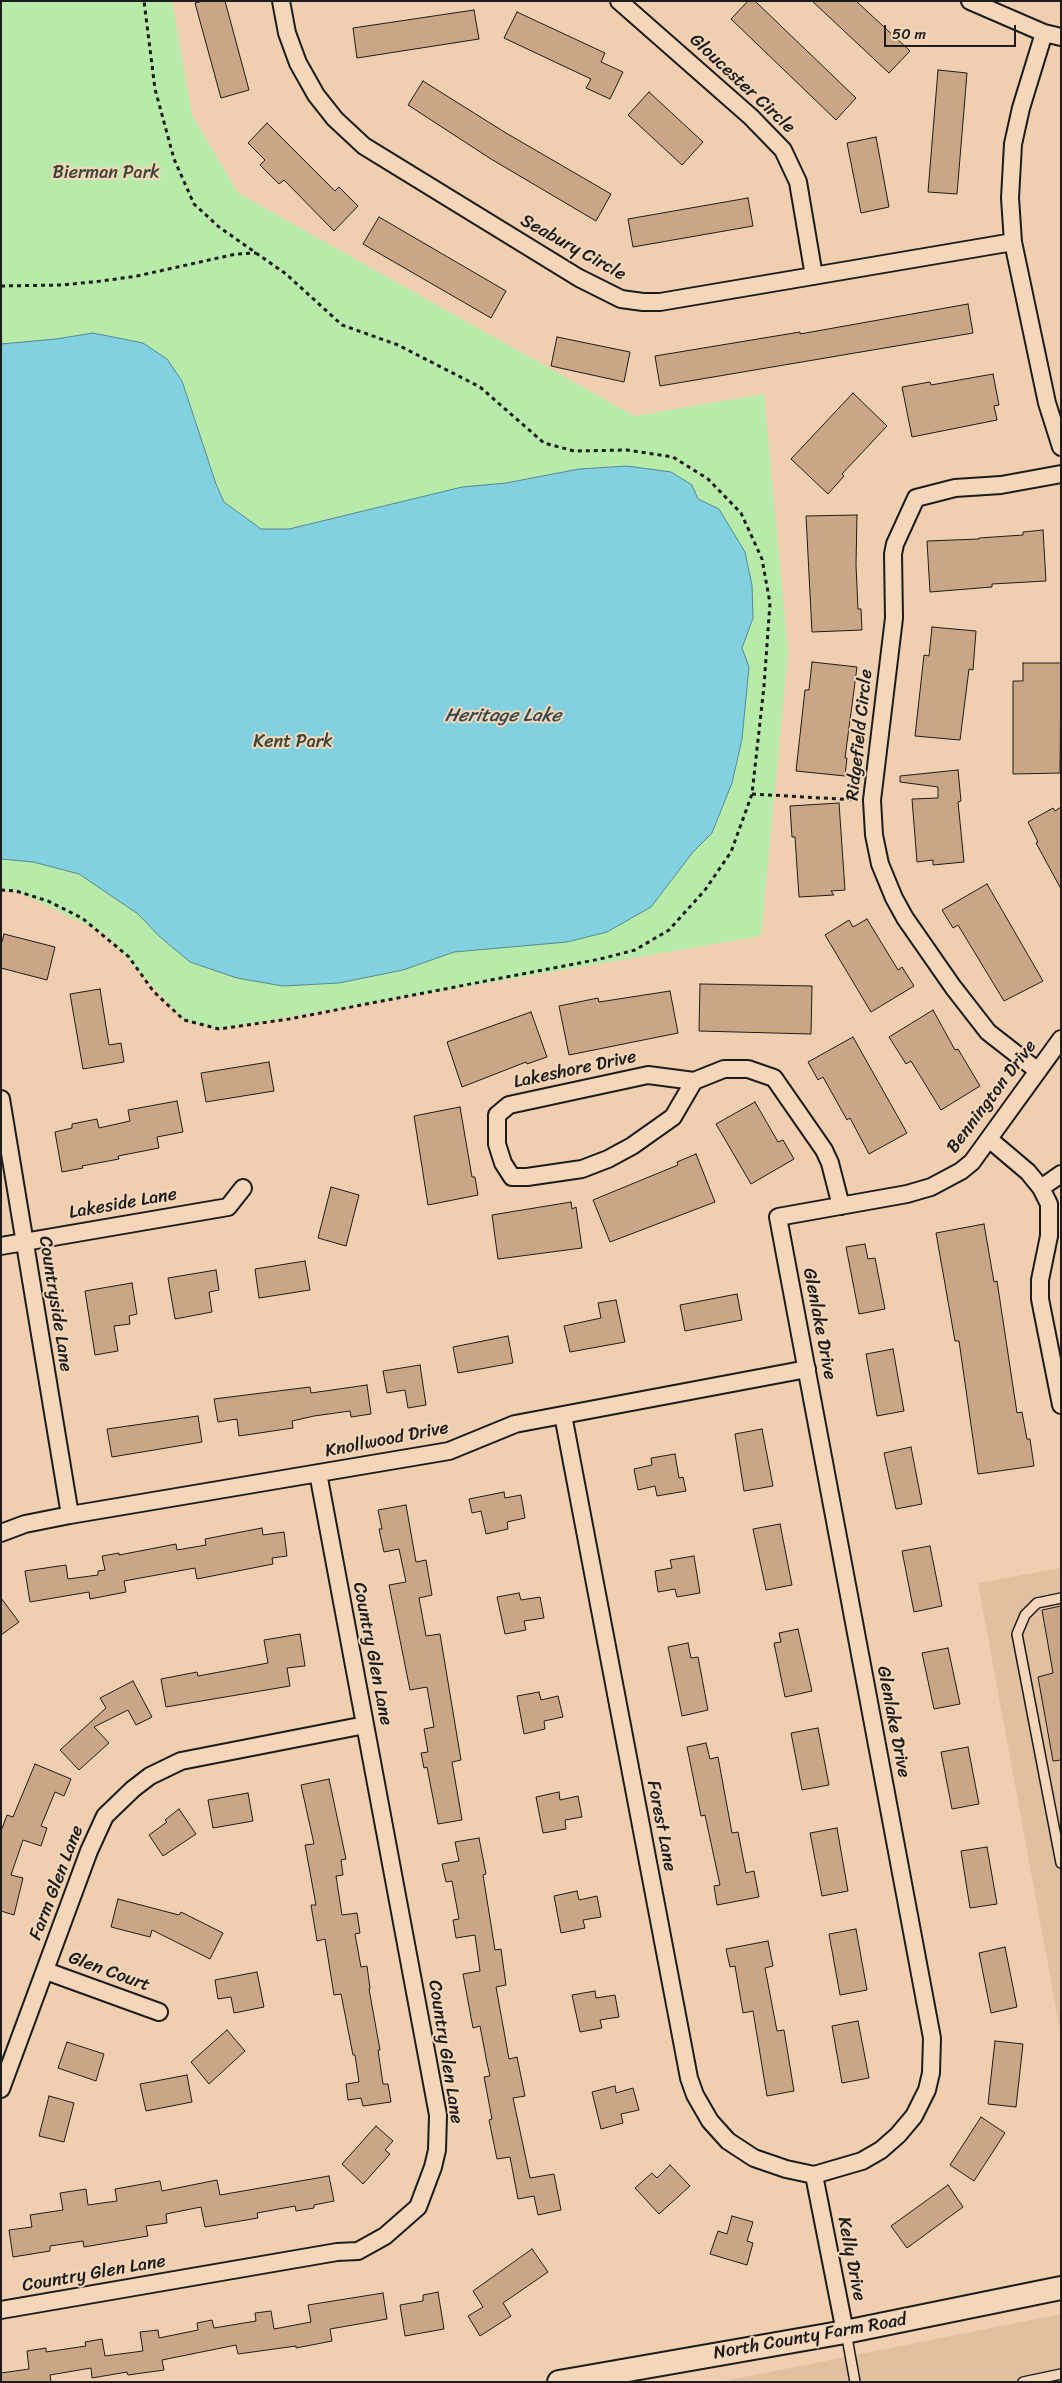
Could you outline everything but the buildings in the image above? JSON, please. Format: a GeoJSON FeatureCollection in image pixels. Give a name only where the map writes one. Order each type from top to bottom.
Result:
{"type":"FeatureCollection","features":[{"type":"Feature","properties":{"kind":"main road","name":"North County Farm Road"},"geometry":{"type":"LineString","coordinates":[[559,2382],[846,2332],[1061,2288]]}},
{"type":"Feature","properties":{"kind":"street","name":"Seabury Circle"},"geometry":{"type":"LineString","coordinates":[[281,1],[287,33],[298,63],[316,95],[335,118],[364,146],[601,290],[622,298],[643,302],[660,302],[1013,242]]}},
{"type":"Feature","properties":{"kind":"street","name":"Gloucester Circle"},"geometry":{"type":"LineString","coordinates":[[620,1],[751,117],[783,150],[798,182],[814,276]]}},
{"type":"Feature","properties":{"kind":"street"},"geometry":{"type":"LineString","coordinates":[[970,1],[1044,33],[1061,38]]}},
{"type":"Feature","properties":{"kind":"street"},"geometry":{"type":"LineString","coordinates":[[1044,33],[1021,108],[1013,144],[1010,198],[1013,242],[1047,403],[1061,447]]}},
{"type":"Feature","properties":{"kind":"street","name":"Ridgefield Circle"},"geometry":{"type":"LineString","coordinates":[[1038,1070],[988,1032],[906,918],[894,898],[880,864],[874,835],[872,800],[894,618],[893,554],[895,544],[916,498],[955,488],[1008,484],[1061,474]]}},
{"type":"Feature","properties":{"kind":"street","name":"Bennington Drive"},"geometry":{"type":"LineString","coordinates":[[778,1216],[907,1194],[931,1187],[946,1180],[972,1162],[1061,1038]]}},
{"type":"Feature","properties":{"kind":"street"},"geometry":{"type":"LineString","coordinates":[[694,1081],[724,1069],[735,1068],[757,1071],[774,1078],[824,1150],[830,1163],[841,1206]]}},
{"type":"Feature","properties":{"kind":"street","name":"Lakeshore Drive"},"geometry":{"type":"LineString","coordinates":[[648,1075],[694,1081],[673,1117],[632,1146],[608,1160],[582,1169],[561,1173],[512,1177],[503,1164],[497,1144],[497,1115],[509,1104],[648,1075]]}},
{"type":"Feature","properties":{"kind":"street","name":"Countryside Lane"},"geometry":{"type":"LineString","coordinates":[[1,1099],[70,1515]]}},
{"type":"Feature","properties":{"kind":"street"},"geometry":{"type":"LineString","coordinates":[[989,1139],[1028,1172],[1041,1188],[1049,1204],[1055,1234],[1040,1280],[1040,1299],[1061,1405]]}},
{"type":"Feature","properties":{"kind":"street"},"geometry":{"type":"LineString","coordinates":[[1041,1188],[1061,1174]]}},
{"type":"Feature","properties":{"kind":"street","name":"Lakeside Lane"},"geometry":{"type":"LineString","coordinates":[[1,1246],[228,1206],[243,1188]]}},
{"type":"Feature","properties":{"kind":"street","name":"Glenlake Drive"},"geometry":{"type":"LineString","coordinates":[[778,1216],[930,2029],[933,2055],[927,2090],[914,2116],[898,2135],[881,2150],[862,2161],[814,2175]]}},
{"type":"Feature","properties":{"kind":"street","name":"Knollwood Drive"},"geometry":{"type":"LineString","coordinates":[[1,1532],[25,1524],[70,1515],[449,1451],[515,1424],[807,1369]]}},
{"type":"Feature","properties":{"kind":"street","name":"Forest Lane"},"geometry":{"type":"LineString","coordinates":[[563,1415],[689,2078],[701,2110],[728,2141],[754,2158],[786,2169],[814,2175]]}},
{"type":"Feature","properties":{"kind":"street","name":"Country Glen Lane"},"geometry":{"type":"LineString","coordinates":[[1,2310],[337,2252],[358,2251],[385,2236],[418,2207],[438,2150],[438,2115],[318,1474]]}},
{"type":"Feature","properties":{"kind":"street","name":"Farm Glen Lane"},"geometry":{"type":"LineString","coordinates":[[1,2089],[93,1842],[106,1816],[133,1789],[150,1776],[181,1761],[365,1725]]}},
{"type":"Feature","properties":{"kind":"street","name":"Glen Court"},"geometry":{"type":"LineString","coordinates":[[46,1971],[159,2012]]}},
{"type":"Feature","properties":{"kind":"street","name":"Kelly Drive"},"geometry":{"type":"LineString","coordinates":[[814,2175],[846,2332]]}},
{"type":"Feature","properties":{"kind":"lane"},"geometry":{"type":"LineString","coordinates":[[1061,1598],[1037,1603],[1025,1615],[1017,1634],[1061,1863]]}},
{"type":"Feature","properties":{"kind":"lane","name":"Kelly Drive"},"geometry":{"type":"LineString","coordinates":[[846,2332],[855,2382]]}},
{"type":"Feature","properties":{"kind":"lane"},"geometry":{"type":"LineString","coordinates":[[1023,2382],[1061,2374]]}},
{"type":"Feature","properties":{"kind":"path"},"geometry":{"type":"LineString","coordinates":[[1,890],[16,891],[48,901],[82,918],[129,957],[153,991],[184,1020],[219,1028],[298,1017],[635,950],[669,930],[705,890],[731,852],[752,794],[764,686],[770,603],[762,559],[741,513],[708,479],[673,457],[627,450],[574,451],[544,443],[480,387],[398,345],[342,325],[286,274],[219,227],[194,204],[174,159],[155,89],[144,1]]}},
{"type":"Feature","properties":{"kind":"path"},"geometry":{"type":"LineString","coordinates":[[1,286],[62,285],[102,281],[137,276],[236,254],[256,253]]}},
{"type":"Feature","properties":{"kind":"path"},"geometry":{"type":"LineString","coordinates":[[752,794],[872,800]]}},
{"type":"Feature","properties":{"kind":"shaded area"},"geometry":{"type":"Polygon","coordinates":[[[1061,1568],[1061,2036],[978,1583],[1061,1568]]]}},
{"type":"Feature","properties":{"kind":"shaded area"},"geometry":{"type":"Polygon","coordinates":[[[1061,2314],[1061,2382],[719,2382],[810,2364],[1061,2314]]]}},
{"type":"Feature","properties":{"kind":"green space","name":"Heritage Lake"},"geometry":{"type":"Polygon","coordinates":[[[1,1],[172,1],[192,115],[238,193],[634,416],[764,394],[788,652],[761,936],[219,1029],[184,1020],[105,934],[16,891],[1,891],[1,1]]]}},
{"type":"Feature","properties":{"kind":"water","name":"Heritage Lake"},"geometry":{"type":"Polygon","coordinates":[[[93,333],[143,343],[167,359],[182,381],[216,484],[224,502],[261,529],[289,529],[462,487],[506,483],[579,469],[627,466],[671,472],[692,485],[698,499],[719,509],[745,552],[752,585],[753,618],[742,648],[749,667],[742,739],[732,783],[712,833],[693,852],[651,907],[607,932],[567,942],[454,952],[403,970],[339,983],[283,986],[237,978],[190,962],[160,937],[138,914],[79,874],[33,862],[1,859],[1,344],[56,339],[93,333]]]}},
{"type":"Feature","properties":{"kind":"park label","name":"Bierman Park"},"geometry":{"type":"Point","coordinates":[106,173]}},
{"type":"Feature","properties":{"kind":"park label","name":"Kent Park"},"geometry":{"type":"Point","coordinates":[293,742]}}]}
